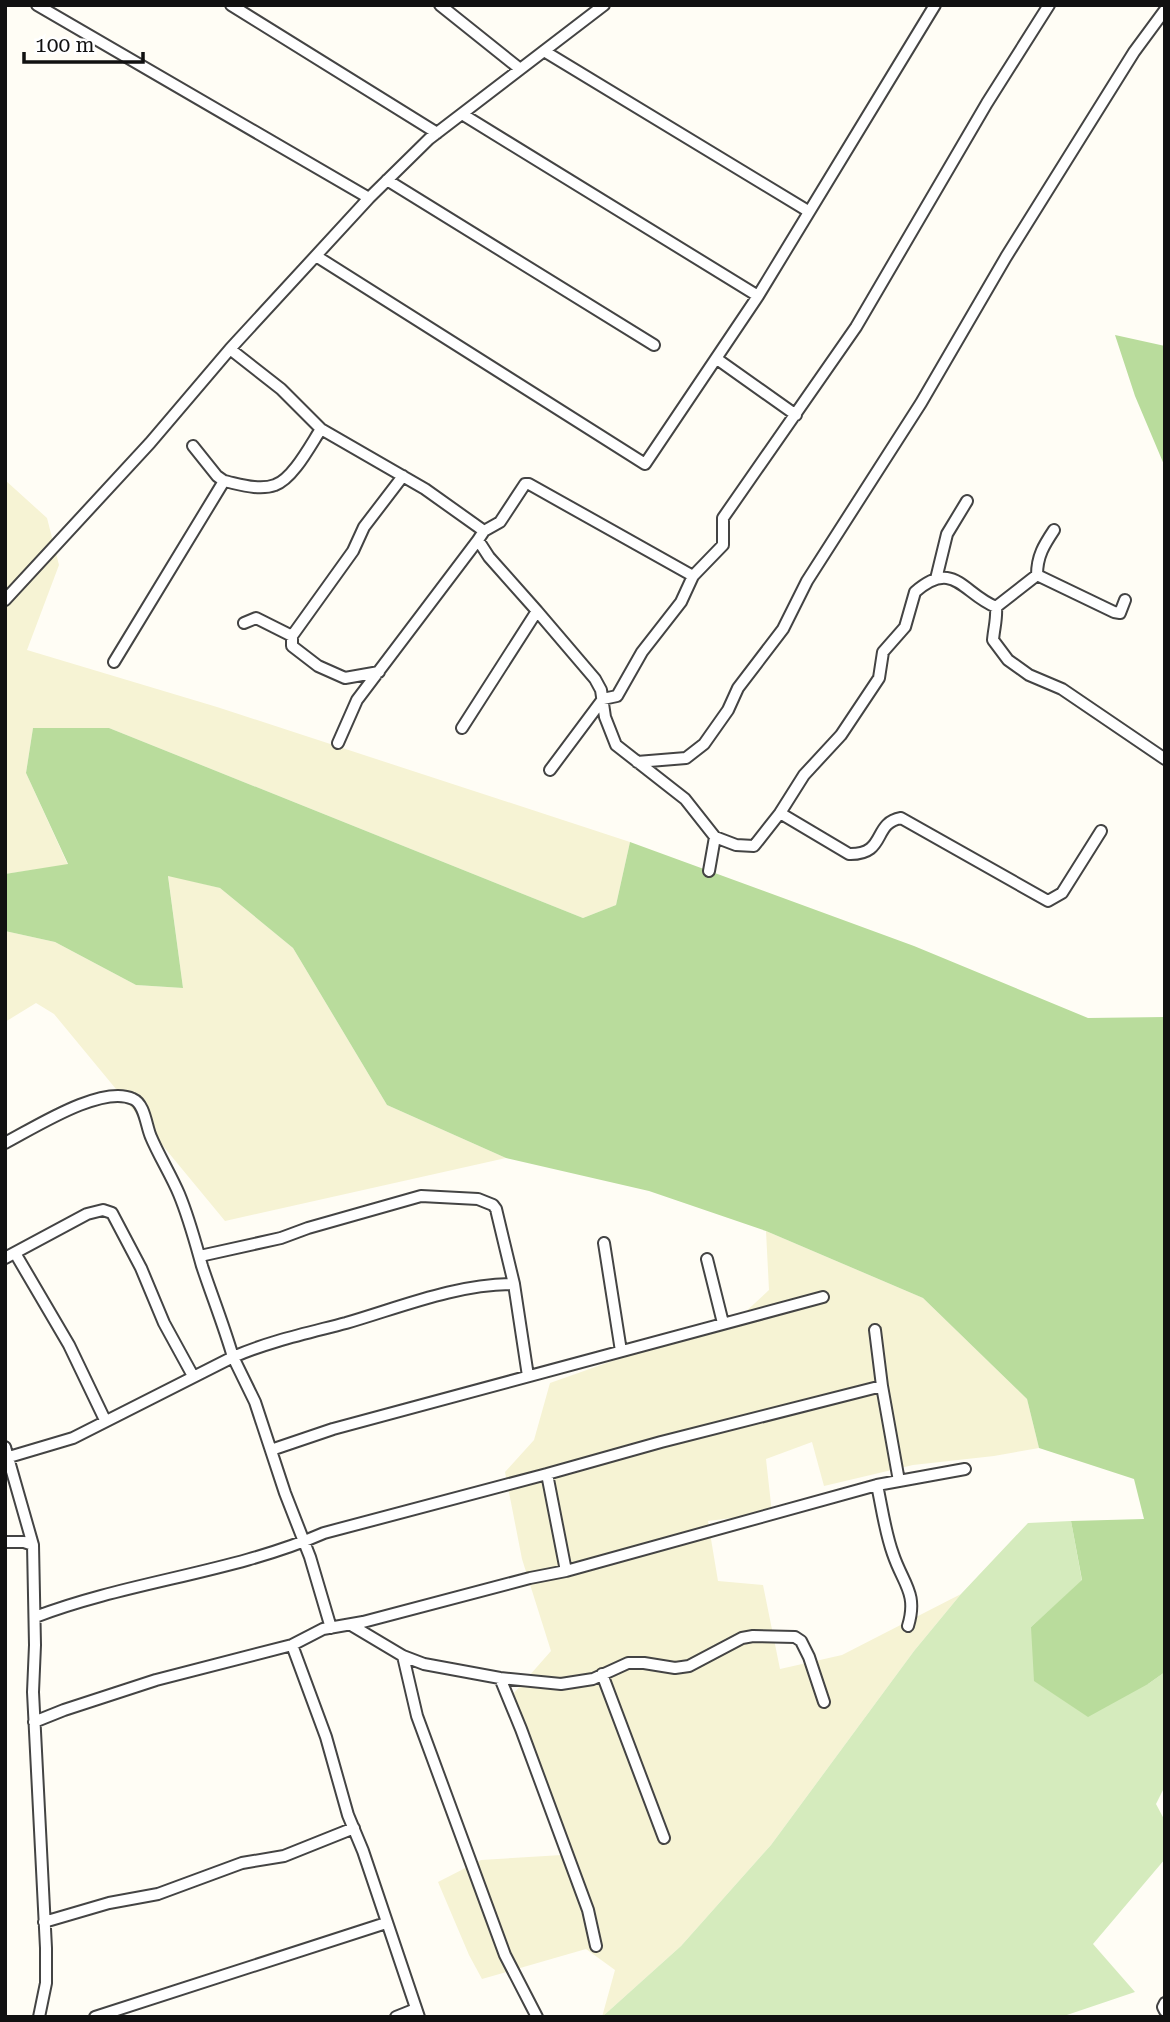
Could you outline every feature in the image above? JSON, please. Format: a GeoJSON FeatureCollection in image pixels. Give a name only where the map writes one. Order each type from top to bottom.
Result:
{"type":"FeatureCollection","features":[{"type":"Feature","properties":{"kind":"street"},"geometry":{"type":"LineString","coordinates":[[37,5],[369,198]]}},
{"type":"Feature","properties":{"kind":"street"},"geometry":{"type":"LineString","coordinates":[[231,5],[437,133]]}},
{"type":"Feature","properties":{"kind":"street"},"geometry":{"type":"LineString","coordinates":[[440,5],[520,69]]}},
{"type":"Feature","properties":{"kind":"street"},"geometry":{"type":"LineString","coordinates":[[316,256],[645,464],[758,296],[935,5]]}},
{"type":"Feature","properties":{"kind":"street"},"geometry":{"type":"LineString","coordinates":[[550,770],[603,699],[617,696],[642,652],[681,601],[693,576],[723,545],[723,518],[856,327],[987,103],[1049,5]]}},
{"type":"Feature","properties":{"kind":"street"},"geometry":{"type":"LineString","coordinates":[[5,600],[150,443],[230,349],[387,180],[437,133],[598,7]]}},
{"type":"Feature","properties":{"kind":"street"},"geometry":{"type":"LineString","coordinates":[[637,762],[686,758],[704,744],[729,710],[738,688],[783,629],[807,582],[921,403],[1027,223],[1134,52],[1165,10]]}},
{"type":"Feature","properties":{"kind":"street"},"geometry":{"type":"LineString","coordinates":[[544,51],[808,211]]}},
{"type":"Feature","properties":{"kind":"street"},"geometry":{"type":"LineString","coordinates":[[462,114],[758,296]]}},
{"type":"Feature","properties":{"kind":"street"},"geometry":{"type":"LineString","coordinates":[[387,180],[654,345]]}},
{"type":"Feature","properties":{"kind":"street"},"geometry":{"type":"LineString","coordinates":[[230,349],[281,389],[321,429],[425,489],[481,536],[489,557],[595,678],[603,699],[605,717],[616,745],[685,799],[715,837],[736,845],[754,846],[780,813],[804,775],[841,735],[879,678],[883,652],[905,627],[915,592],[936,579],[955,579],[983,602],[996,607]]}},
{"type":"Feature","properties":{"kind":"street"},"geometry":{"type":"LineString","coordinates":[[717,359],[796,415]]}},
{"type":"Feature","properties":{"kind":"street"},"geometry":{"type":"LineString","coordinates":[[192,446],[224,481],[255,487],[275,485],[294,469],[321,429]]}},
{"type":"Feature","properties":{"kind":"street"},"geometry":{"type":"LineString","coordinates":[[379,673],[345,678],[318,666],[292,646],[292,636],[353,551],[364,527],[403,476]]}},
{"type":"Feature","properties":{"kind":"street"},"geometry":{"type":"LineString","coordinates":[[114,662],[224,481]]}},
{"type":"Feature","properties":{"kind":"street"},"geometry":{"type":"LineString","coordinates":[[338,743],[357,700],[481,536],[500,522],[523,486],[529,484],[693,576]]}},
{"type":"Feature","properties":{"kind":"street"},"geometry":{"type":"LineString","coordinates":[[936,579],[947,534],[967,501]]}},
{"type":"Feature","properties":{"kind":"street"},"geometry":{"type":"LineString","coordinates":[[1037,575],[1037,561],[1042,547],[1054,530]]}},
{"type":"Feature","properties":{"kind":"street"},"geometry":{"type":"LineString","coordinates":[[996,607],[1037,575]]}},
{"type":"Feature","properties":{"kind":"street"},"geometry":{"type":"LineString","coordinates":[[1037,575],[1114,612],[1121,613],[1125,600]]}},
{"type":"Feature","properties":{"kind":"street"},"geometry":{"type":"LineString","coordinates":[[996,607],[997,622],[993,640],[1008,660],[1029,675],[1062,689],[1165,759]]}},
{"type":"Feature","properties":{"kind":"street"},"geometry":{"type":"LineString","coordinates":[[462,729],[537,611]]}},
{"type":"Feature","properties":{"kind":"street"},"geometry":{"type":"LineString","coordinates":[[244,623],[256,618],[292,636]]}},
{"type":"Feature","properties":{"kind":"street"},"geometry":{"type":"LineString","coordinates":[[780,813],[849,854],[866,853],[889,823],[896,819],[906,820],[1048,901],[1062,893],[1101,831]]}},
{"type":"Feature","properties":{"kind":"street"},"geometry":{"type":"LineString","coordinates":[[709,871],[715,837]]}},
{"type":"Feature","properties":{"kind":"street"},"geometry":{"type":"LineString","coordinates":[[5,1143],[90,1100],[109,1096],[135,1099],[140,1104],[150,1135],[179,1194],[233,1357],[255,1402],[285,1493],[305,1542],[331,1628]]}},
{"type":"Feature","properties":{"kind":"street"},"geometry":{"type":"LineString","coordinates":[[200,1256],[281,1238],[421,1196],[478,1199],[496,1209],[514,1284],[527,1376]]}},
{"type":"Feature","properties":{"kind":"street"},"geometry":{"type":"LineString","coordinates":[[105,1420],[69,1345],[10,1256],[87,1214],[103,1210],[112,1213],[141,1268],[164,1324],[193,1376]]}},
{"type":"Feature","properties":{"kind":"street"},"geometry":{"type":"LineString","coordinates":[[604,1242],[621,1351]]}},
{"type":"Feature","properties":{"kind":"street"},"geometry":{"type":"LineString","coordinates":[[707,1259],[723,1323]]}},
{"type":"Feature","properties":{"kind":"street"},"geometry":{"type":"LineString","coordinates":[[39,2017],[46,1983],[34,1722],[33,1545],[7,1452],[73,1438],[233,1357],[306,1332],[453,1291],[514,1284]]}},
{"type":"Feature","properties":{"kind":"street"},"geometry":{"type":"LineString","coordinates":[[271,1450],[333,1429],[823,1297]]}},
{"type":"Feature","properties":{"kind":"street"},"geometry":{"type":"LineString","coordinates":[[875,1330],[899,1481]]}},
{"type":"Feature","properties":{"kind":"street"},"geometry":{"type":"LineString","coordinates":[[35,1617],[109,1593],[305,1542],[324,1533],[882,1386]]}},
{"type":"Feature","properties":{"kind":"street"},"geometry":{"type":"LineString","coordinates":[[34,1722],[156,1680],[292,1645],[305,1637],[331,1628],[566,1571],[877,1485],[965,1469]]}},
{"type":"Feature","properties":{"kind":"street"},"geometry":{"type":"LineString","coordinates":[[547,1475],[566,1571]]}},
{"type":"Feature","properties":{"kind":"street"},"geometry":{"type":"LineString","coordinates":[[877,1485],[893,1556],[911,1595],[913,1608],[908,1626]]}},
{"type":"Feature","properties":{"kind":"street"},"geometry":{"type":"LineString","coordinates":[[5,1542],[33,1545]]}},
{"type":"Feature","properties":{"kind":"street"},"geometry":{"type":"LineString","coordinates":[[351,1625],[402,1656],[424,1664],[500,1678],[561,1684],[585,1681],[628,1663],[644,1662],[676,1668],[689,1666],[742,1638],[795,1637],[801,1641],[809,1657],[824,1702]]}},
{"type":"Feature","properties":{"kind":"street"},"geometry":{"type":"LineString","coordinates":[[292,1645],[326,1737],[417,2013],[396,2017]]}},
{"type":"Feature","properties":{"kind":"street"},"geometry":{"type":"LineString","coordinates":[[402,1656],[417,1716],[505,1955],[537,2017]]}},
{"type":"Feature","properties":{"kind":"street"},"geometry":{"type":"LineString","coordinates":[[602,1674],[664,1838]]}},
{"type":"Feature","properties":{"kind":"street"},"geometry":{"type":"LineString","coordinates":[[500,1678],[588,1910],[596,1946]]}},
{"type":"Feature","properties":{"kind":"street"},"geometry":{"type":"LineString","coordinates":[[44,1922],[109,1903],[158,1895],[242,1863],[284,1856],[354,1828]]}},
{"type":"Feature","properties":{"kind":"street"},"geometry":{"type":"LineString","coordinates":[[95,2017],[386,1923]]}},
{"type":"Feature","properties":{"kind":"street"},"geometry":{"type":"LineString","coordinates":[[1165,2003],[1165,2011]]}},
{"type":"Feature","properties":{"kind":"shaded area"},"geometry":{"type":"Polygon","coordinates":[[[5,480],[47,518],[59,565],[27,650],[217,707],[630,842],[616,905],[583,918],[109,728],[33,728],[26,773],[68,865],[5,874],[5,480]]]}},
{"type":"Feature","properties":{"kind":"shaded area"},"geometry":{"type":"Polygon","coordinates":[[[168,875],[220,888],[293,948],[387,1105],[506,1158],[225,1221],[54,1014],[36,1003],[5,1022],[5,931],[55,942],[136,985],[183,988],[168,875]]]}},
{"type":"Feature","properties":{"kind":"shaded area"},"geometry":{"type":"Polygon","coordinates":[[[766,1231],[923,1298],[1027,1399],[1039,1448],[913,1465],[824,1486],[812,1442],[766,1459],[772,1513],[708,1521],[718,1581],[763,1585],[780,1669],[842,1655],[961,1594],[914,1651],[771,1845],[681,1946],[602,2017],[615,1970],[586,1949],[482,1979],[438,1882],[481,1860],[562,1855],[514,1693],[551,1651],[522,1559],[505,1472],[534,1440],[550,1383],[742,1315],[769,1290],[766,1231]]]}},
{"type":"Feature","properties":{"kind":"green space"},"geometry":{"type":"Polygon","coordinates":[[[1115,335],[1165,346],[1165,467],[1135,396],[1115,335]]]}},
{"type":"Feature","properties":{"kind":"green space"},"geometry":{"type":"Polygon","coordinates":[[[33,728],[109,728],[583,918],[616,905],[630,842],[914,946],[1088,1018],[1165,1017],[1165,1672],[1088,1717],[1034,1681],[1031,1627],[1082,1580],[1071,1521],[1144,1519],[1134,1479],[1039,1448],[1027,1399],[923,1298],[766,1231],[649,1191],[506,1158],[387,1105],[293,948],[220,888],[168,876],[183,988],[136,985],[55,942],[5,931],[5,874],[68,864],[26,773],[33,728]]]}},
{"type":"Feature","properties":{"kind":"green space"},"geometry":{"type":"Polygon","coordinates":[[[1071,1521],[1082,1581],[1031,1627],[1148,1684],[1165,1672],[1165,1786],[1156,1804],[1165,1821],[1165,1859],[1093,1944],[1135,1992],[1061,2017],[602,2017],[681,1946],[771,1845],[914,1651],[961,1594],[1028,1523],[1071,1521]]]}}]}
